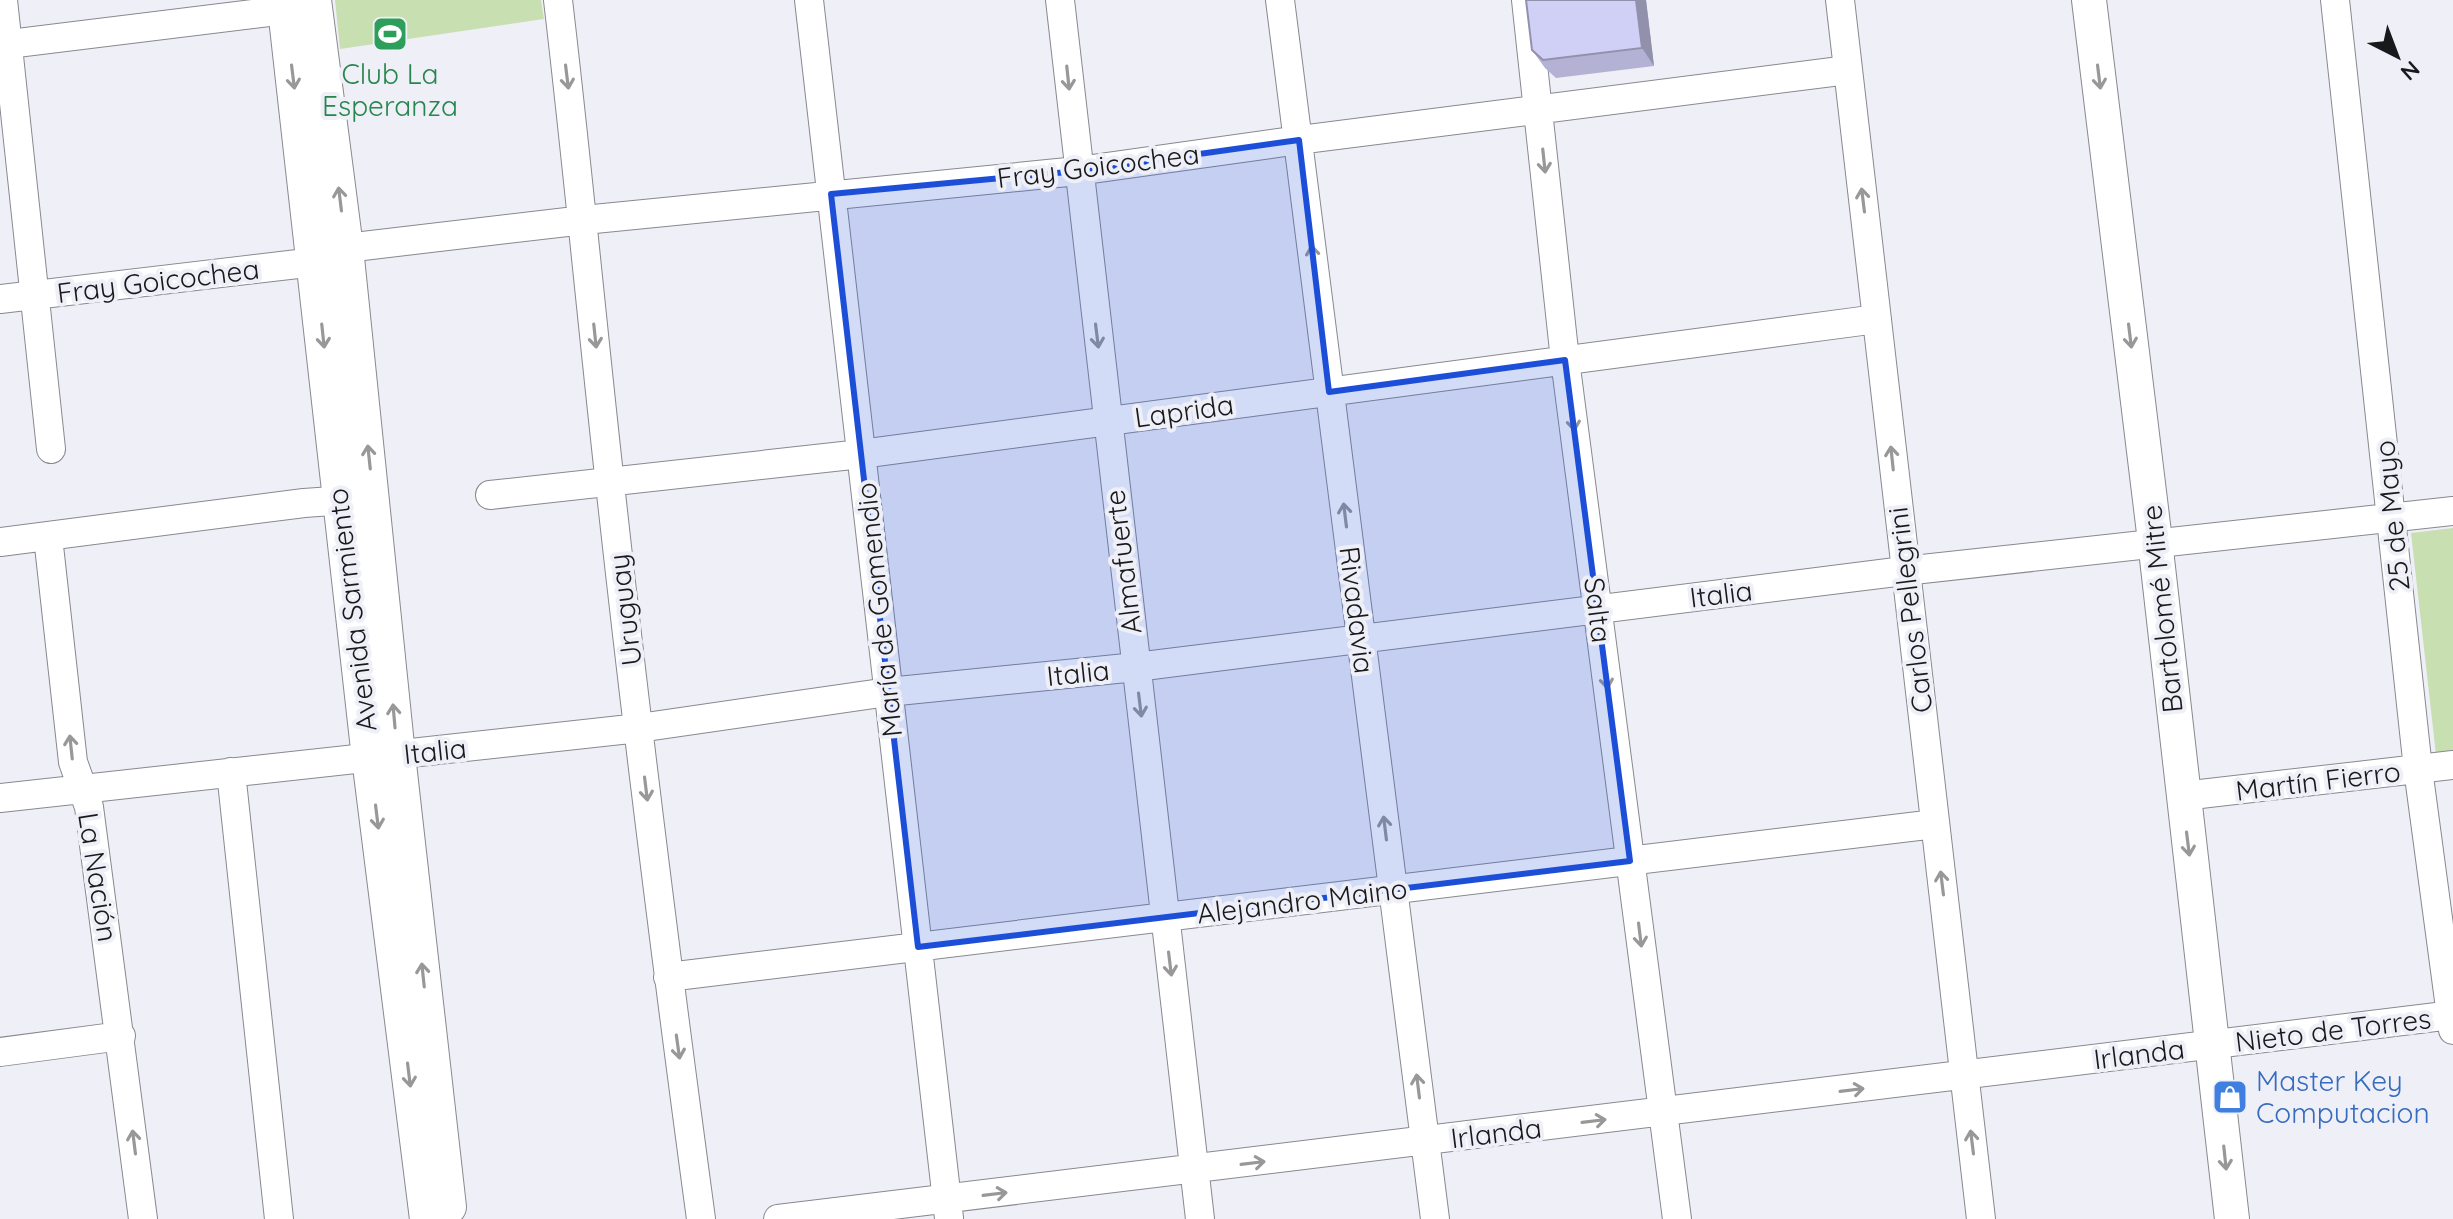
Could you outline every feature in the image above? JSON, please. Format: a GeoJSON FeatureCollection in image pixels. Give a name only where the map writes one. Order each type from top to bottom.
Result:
{"type":"FeatureCollection","features":[{"type":"Feature","properties":{"kind":"main road","name":"Bartolomé Mitre"},"geometry":{"type":"LineString","coordinates":[[2089,0],[2155,541],[2232,1219]]}},
{"type":"Feature","properties":{"kind":"main road","name":"Avenida Sarmiento"},"geometry":{"type":"LineString","coordinates":[[295,3],[346,248],[373,498],[384,757],[427,1219]]}},
{"type":"Feature","properties":{"kind":"main road","name":"Avenida Sarmiento"},"geometry":{"type":"LineString","coordinates":[[295,3],[315,262],[339,500],[384,757],[450,1219]]}},
{"type":"Feature","properties":{"kind":"street"},"geometry":{"type":"LineString","coordinates":[[3,0],[4,44],[51,449]]}},
{"type":"Feature","properties":{"kind":"street","name":"Uruguay"},"geometry":{"type":"LineString","coordinates":[[558,0],[668,977],[701,1219]]}},
{"type":"Feature","properties":{"kind":"street","name":"María de Gomendio"},"geometry":{"type":"LineString","coordinates":[[809,0],[948,1209]]}},
{"type":"Feature","properties":{"kind":"street","name":"Almafuerte"},"geometry":{"type":"LineString","coordinates":[[1060,0],[1200,1219]]}},
{"type":"Feature","properties":{"kind":"street","name":"Rivadavia"},"geometry":{"type":"LineString","coordinates":[[1280,0],[1435,1219]]}},
{"type":"Feature","properties":{"kind":"street","name":"Salta"},"geometry":{"type":"LineString","coordinates":[[1526,0],[1565,360],[1677,1219]]}},
{"type":"Feature","properties":{"kind":"street","name":"Carlos Pellegrini"},"geometry":{"type":"LineString","coordinates":[[1840,0],[1981,1219]]}},
{"type":"Feature","properties":{"kind":"street","name":"25 de Mayo"},"geometry":{"type":"LineString","coordinates":[[2335,0],[2418,769],[2452,1020]]}},
{"type":"Feature","properties":{"kind":"street"},"geometry":{"type":"LineString","coordinates":[[4,44],[295,3]]}},
{"type":"Feature","properties":{"kind":"street","name":"Fray Goicochea"},"geometry":{"type":"LineString","coordinates":[[346,248],[831,194],[1078,171],[1848,70]]}},
{"type":"Feature","properties":{"kind":"street","name":"Fray Goicochea"},"geometry":{"type":"LineString","coordinates":[[0,299],[315,262]]}},
{"type":"Feature","properties":{"kind":"street","name":"Laprida"},"geometry":{"type":"LineString","coordinates":[[490,495],[861,454],[1877,319]]}},
{"type":"Feature","properties":{"kind":"street"},"geometry":{"type":"LineString","coordinates":[[0,542],[373,498]]}},
{"type":"Feature","properties":{"kind":"street","name":"Italia"},"geometry":{"type":"LineString","coordinates":[[0,798],[639,728],[888,692],[1136,667],[2155,541],[2453,511]]}},
{"type":"Feature","properties":{"kind":"street","name":"La Nación"},"geometry":{"type":"LineString","coordinates":[[48,537],[73,762],[89,807],[143,1219]]}},
{"type":"Feature","properties":{"kind":"street","name":"Martín Fierro"},"geometry":{"type":"LineString","coordinates":[[2183,796],[2453,765]]}},
{"type":"Feature","properties":{"kind":"street"},"geometry":{"type":"LineString","coordinates":[[231,772],[279,1219]]}},
{"type":"Feature","properties":{"kind":"street","name":"Alejandro Maino"},"geometry":{"type":"LineString","coordinates":[[668,977],[1935,824]]}},
{"type":"Feature","properties":{"kind":"street","name":"Nieto de Torres"},"geometry":{"type":"LineString","coordinates":[[2213,1045],[2452,1020]]}},
{"type":"Feature","properties":{"kind":"street"},"geometry":{"type":"LineString","coordinates":[[0,1052],[121,1036]]}},
{"type":"Feature","properties":{"kind":"street","name":"Irlanda"},"geometry":{"type":"LineString","coordinates":[[778,1219],[948,1209],[1194,1170],[2213,1045]]}},
{"type":"Feature","properties":{"kind":"highlighted area"},"geometry":{"type":"Polygon","coordinates":[[[1299,140],[1329,392],[1565,360],[1630,861],[918,947],[831,194],[1078,171],[1299,140]]]}},
{"type":"Feature","properties":{"kind":"green space","name":"Club La Esperanza"},"geometry":{"type":"Polygon","coordinates":[[[335,0],[541,0],[544,19],[340,49],[335,0]]]}},
{"type":"Feature","properties":{"kind":"green space"},"geometry":{"type":"Polygon","coordinates":[[[2453,528],[2453,752],[2436,755],[2411,533],[2453,528]]]}},
{"type":"Feature","properties":{"kind":"building"},"geometry":{"type":"Polygon","coordinates":[[[1526,0],[1636,0],[1642,48],[1543,60],[1532,50],[1526,0]]]}},
{"type":"Feature","properties":{"kind":"place","name":"Club La Esperanza"},"geometry":{"type":"Point","coordinates":[390,34]}},
{"type":"Feature","properties":{"kind":"place","name":"Master Key Computacion"},"geometry":{"type":"Point","coordinates":[2230,1097]}}]}
